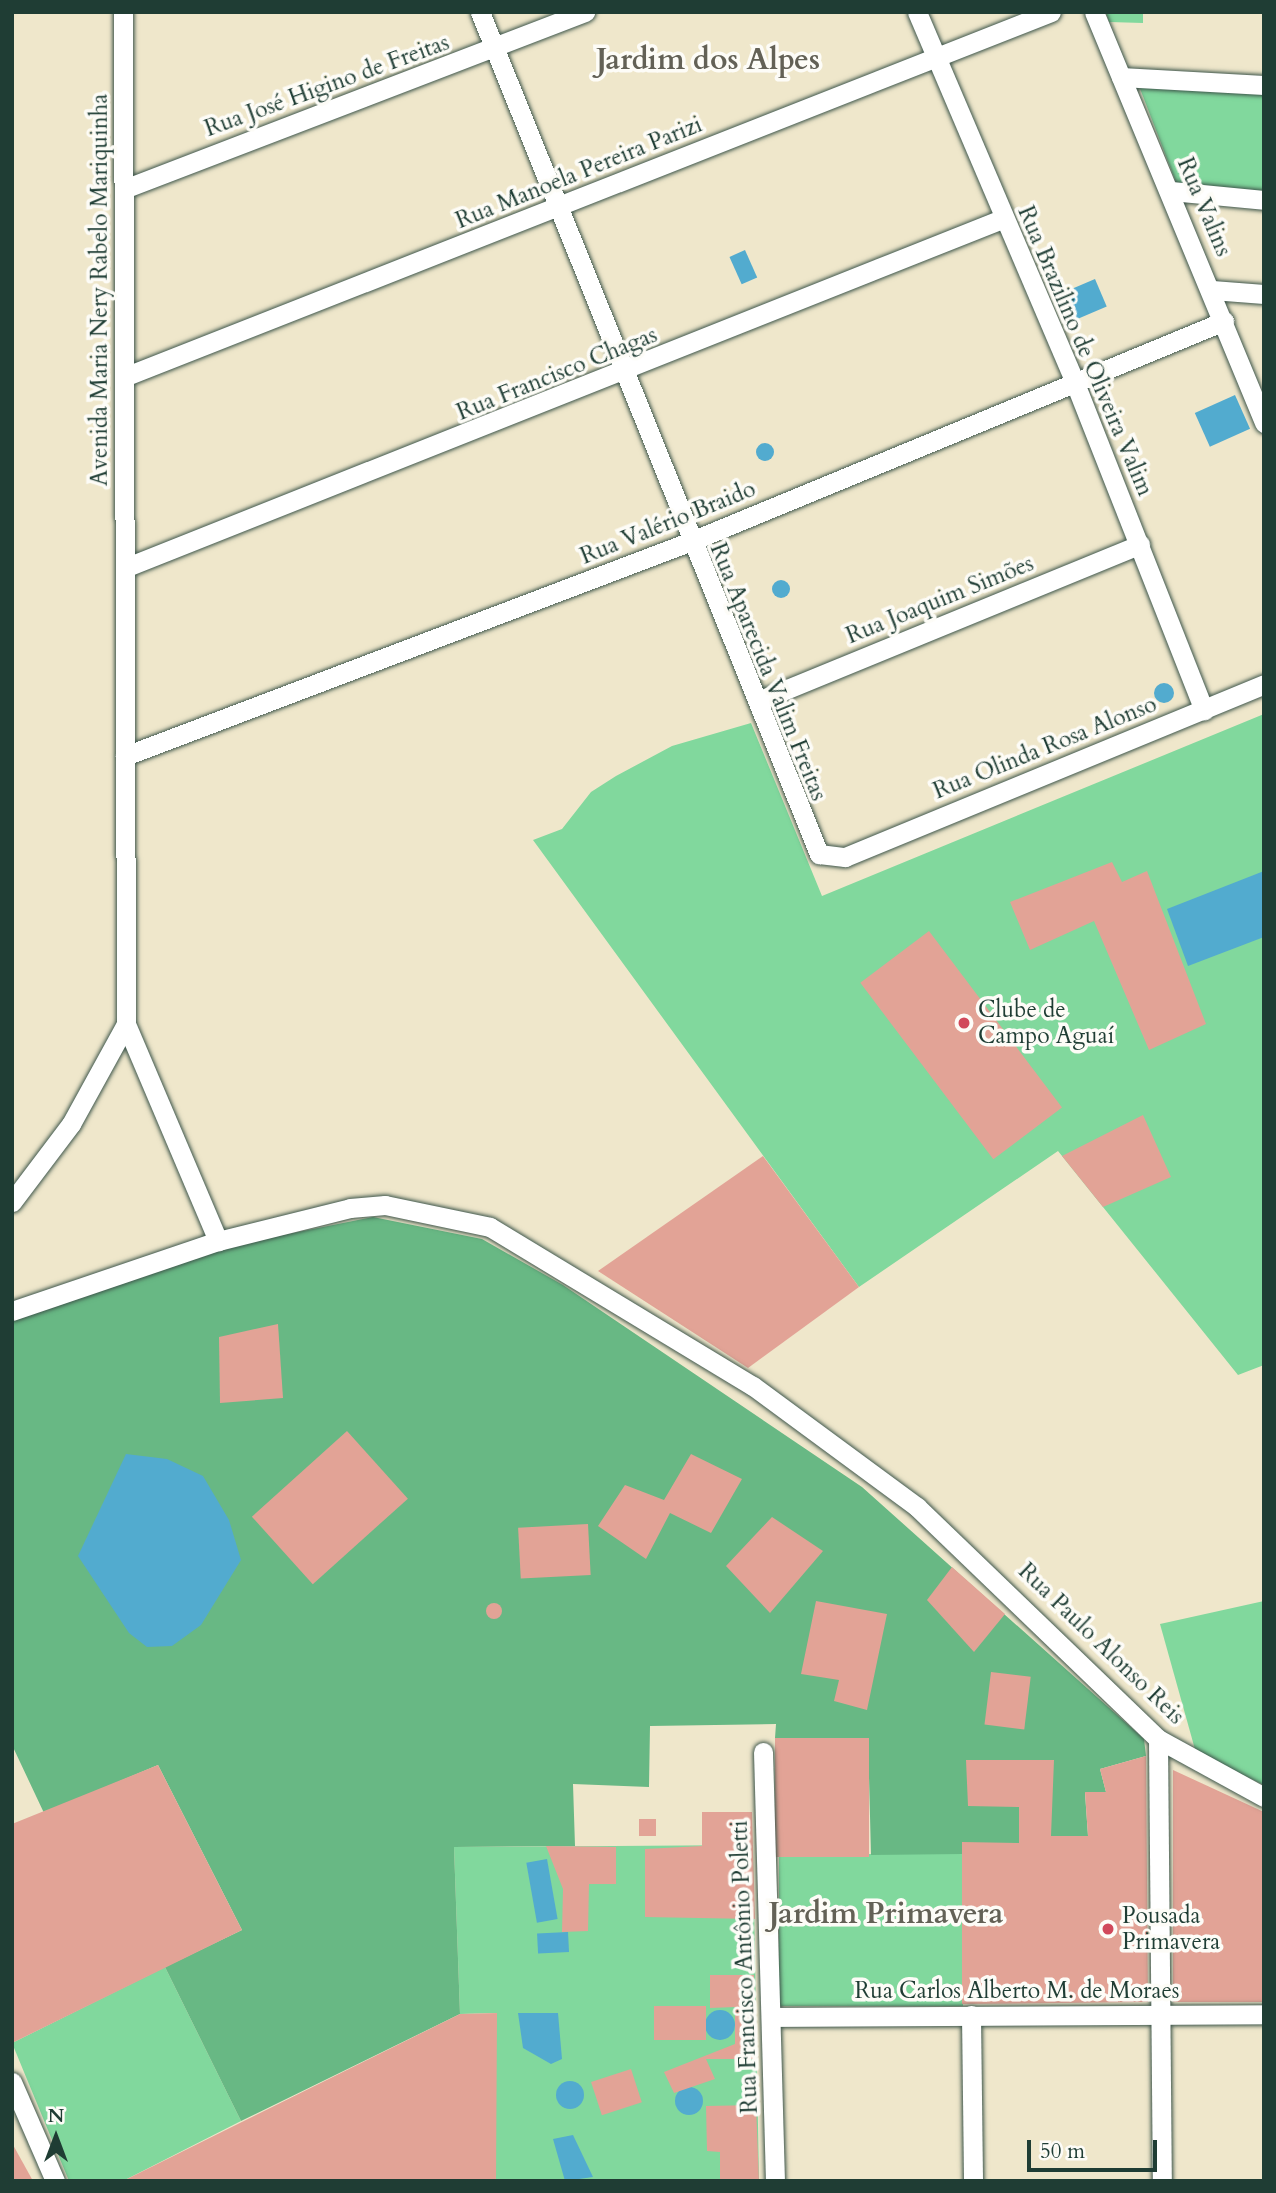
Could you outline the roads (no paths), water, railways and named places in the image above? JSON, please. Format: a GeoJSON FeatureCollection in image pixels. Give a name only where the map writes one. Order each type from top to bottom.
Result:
{"type":"FeatureCollection","features":[{"type":"Feature","properties":{"kind":"street","name":"Avenida Maria Nery Rabelo Mariquinha"},"geometry":{"type":"LineString","coordinates":[[123,12],[127,567],[126,1024]]}},
{"type":"Feature","properties":{"kind":"street","name":"Rua Aparecida Valim Freitas"},"geometry":{"type":"LineString","coordinates":[[480,12],[628,373],[689,542],[758,701],[812,847],[827,858],[845,857]]}},
{"type":"Feature","properties":{"kind":"street","name":"Rua José Higino de Freitas"},"geometry":{"type":"LineString","coordinates":[[124,188],[496,50],[584,12]]}},
{"type":"Feature","properties":{"kind":"street","name":"Rua Brazilino de Oliveira Valim"},"geometry":{"type":"LineString","coordinates":[[917,12],[1002,219],[1075,383],[1204,710]]}},
{"type":"Feature","properties":{"kind":"street","name":"Rua Manoela Pereira Parizi"},"geometry":{"type":"LineString","coordinates":[[124,377],[935,60],[1051,12]]}},
{"type":"Feature","properties":{"kind":"street","name":"Rua Valins"},"geometry":{"type":"LineString","coordinates":[[1094,12],[1224,321],[1259,397],[1264,423]]}},
{"type":"Feature","properties":{"kind":"street"},"geometry":{"type":"LineString","coordinates":[[1121,77],[1264,85]]}},
{"type":"Feature","properties":{"kind":"street"},"geometry":{"type":"LineString","coordinates":[[1171,191],[1264,200]]}},
{"type":"Feature","properties":{"kind":"street","name":"Rua Francisco Chagas"},"geometry":{"type":"LineString","coordinates":[[127,567],[628,373],[1002,219]]}},
{"type":"Feature","properties":{"kind":"street"},"geometry":{"type":"LineString","coordinates":[[1212,290],[1264,294]]}},
{"type":"Feature","properties":{"kind":"street","name":"Rua Valério Braido"},"geometry":{"type":"LineString","coordinates":[[125,756],[689,542],[1224,321]]}},
{"type":"Feature","properties":{"kind":"street","name":"Rua Joaquim Simões"},"geometry":{"type":"LineString","coordinates":[[758,701],[1140,544]]}},
{"type":"Feature","properties":{"kind":"street","name":"Rua Olinda Rosa Alonso"},"geometry":{"type":"LineString","coordinates":[[845,857],[1264,684]]}},
{"type":"Feature","properties":{"kind":"street"},"geometry":{"type":"LineString","coordinates":[[12,1202],[71,1124],[126,1024]]}},
{"type":"Feature","properties":{"kind":"street"},"geometry":{"type":"LineString","coordinates":[[126,1024],[218,1241]]}},
{"type":"Feature","properties":{"kind":"street","name":"Rua Paulo Alonso Reis"},"geometry":{"type":"LineString","coordinates":[[12,1311],[218,1241],[384,1205],[490,1227],[753,1387],[918,1507],[1158,1739],[1264,1797]]}},
{"type":"Feature","properties":{"kind":"street"},"geometry":{"type":"LineString","coordinates":[[1158,1739],[1162,2181]]}},
{"type":"Feature","properties":{"kind":"street","name":"Rua Francisco Antônio Poletti"},"geometry":{"type":"LineString","coordinates":[[763,1752],[775,2181]]}},
{"type":"Feature","properties":{"kind":"street","name":"Rua Carlos Alberto M. de Moraes"},"geometry":{"type":"LineString","coordinates":[[771,2017],[1264,2014]]}},
{"type":"Feature","properties":{"kind":"street"},"geometry":{"type":"LineString","coordinates":[[971,2015],[973,2181]]}},
{"type":"Feature","properties":{"kind":"street"},"geometry":{"type":"LineString","coordinates":[[12,2082],[18,2110],[55,2181]]}},
{"type":"Feature","properties":{"kind":"water"},"geometry":{"type":"Polygon","coordinates":[[[745,250],[757,277],[742,284],[729,257],[745,250]]]}},
{"type":"Feature","properties":{"kind":"water"},"geometry":{"type":"Polygon","coordinates":[[[1095,279],[1107,307],[1066,324],[1054,296],[1095,279]]]}},
{"type":"Feature","properties":{"kind":"water"},"geometry":{"type":"Polygon","coordinates":[[[1235,395],[1250,429],[1210,447],[1195,413],[1235,395]]]}},
{"type":"Feature","properties":{"kind":"water"},"geometry":{"type":"Polygon","coordinates":[[[765,443],[771,446],[774,452],[771,458],[765,461],[759,458],[756,452],[759,446],[765,443]]]}},
{"type":"Feature","properties":{"kind":"water"},"geometry":{"type":"Polygon","coordinates":[[[781,580],[787,583],[790,589],[787,595],[781,598],[775,595],[772,589],[775,583],[781,580]]]}},
{"type":"Feature","properties":{"kind":"water"},"geometry":{"type":"Polygon","coordinates":[[[1160,683],[1168,683],[1174,693],[1168,703],[1160,703],[1154,697],[1154,689],[1160,683]]]}},
{"type":"Feature","properties":{"kind":"water"},"geometry":{"type":"Polygon","coordinates":[[[1264,871],[1264,937],[1188,966],[1167,909],[1264,871]]]}},
{"type":"Feature","properties":{"kind":"water"},"geometry":{"type":"Polygon","coordinates":[[[126,1454],[167,1459],[203,1476],[229,1520],[241,1560],[201,1625],[172,1646],[147,1647],[129,1633],[78,1556],[126,1454]]]}},
{"type":"Feature","properties":{"kind":"water"},"geometry":{"type":"Polygon","coordinates":[[[547,1859],[558,1919],[537,1923],[526,1863],[547,1859]]]}},
{"type":"Feature","properties":{"kind":"water"},"geometry":{"type":"Polygon","coordinates":[[[568,1932],[569,1952],[538,1954],[537,1934],[568,1932]]]}},
{"type":"Feature","properties":{"kind":"water"},"geometry":{"type":"Polygon","coordinates":[[[720,2010],[726,2011],[734,2019],[734,2031],[726,2039],[720,2040],[714,2039],[706,2031],[705,2025],[706,2019],[714,2011],[720,2010]]]}},
{"type":"Feature","properties":{"kind":"water"},"geometry":{"type":"Polygon","coordinates":[[[518,2013],[558,2013],[562,2059],[551,2064],[523,2048],[518,2013]]]}},
{"type":"Feature","properties":{"kind":"water"},"geometry":{"type":"Polygon","coordinates":[[[570,2081],[580,2085],[584,2095],[580,2105],[570,2109],[560,2105],[556,2095],[560,2085],[570,2081]]]}},
{"type":"Feature","properties":{"kind":"water"},"geometry":{"type":"Polygon","coordinates":[[[689,2087],[699,2091],[703,2101],[699,2111],[689,2115],[679,2111],[675,2101],[679,2091],[689,2087]]]}},
{"type":"Feature","properties":{"kind":"water"},"geometry":{"type":"Polygon","coordinates":[[[573,2135],[593,2177],[565,2181],[553,2139],[573,2135]]]}},
{"type":"Feature","properties":{"kind":"place","name":"Clube de Campo Aguaí"},"geometry":{"type":"Point","coordinates":[964,1023]}},
{"type":"Feature","properties":{"kind":"place","name":"Pousada Primavera"},"geometry":{"type":"Point","coordinates":[1108,1929]}},
{"type":"Feature","properties":{"kind":"district","name":"Jardim dos Alpes"},"geometry":{"type":"Point","coordinates":[708,60]}},
{"type":"Feature","properties":{"kind":"district","name":"Jardim Primavera"},"geometry":{"type":"Point","coordinates":[886,1914]}}]}
